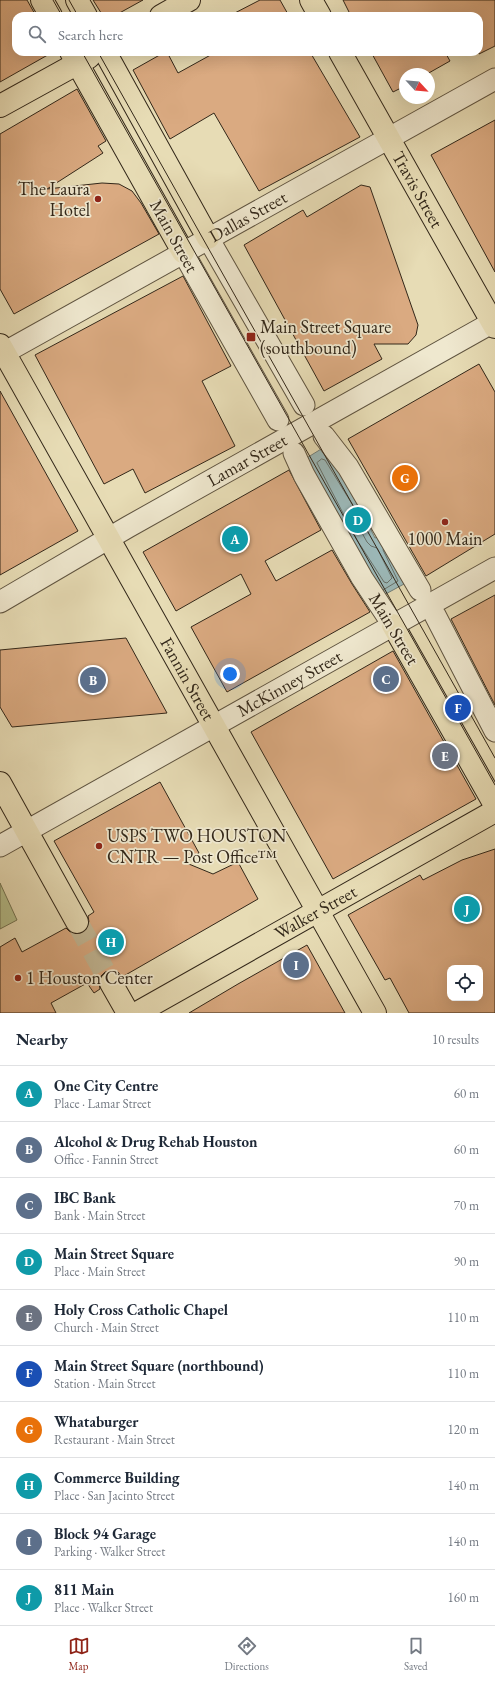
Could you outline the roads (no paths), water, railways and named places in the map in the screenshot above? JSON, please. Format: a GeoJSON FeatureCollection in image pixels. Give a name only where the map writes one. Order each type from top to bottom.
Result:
{"type":"FeatureCollection","features":[{"type":"Feature","properties":{"kind":"main road"},"geometry":{"type":"LineString","coordinates":[[42,0],[49,12]]}},
{"type":"Feature","properties":{"kind":"main road"},"geometry":{"type":"LineString","coordinates":[[77,0],[84,12]]}},
{"type":"Feature","properties":{"kind":"main road"},"geometry":{"type":"LineString","coordinates":[[168,12],[189,0]]}},
{"type":"Feature","properties":{"kind":"main road"},"geometry":{"type":"LineString","coordinates":[[311,0],[318,12]]}},
{"type":"Feature","properties":{"kind":"main road","name":"Main Street"},"geometry":{"type":"LineString","coordinates":[[108,56],[208,238]]}},
{"type":"Feature","properties":{"kind":"main road","name":"Travis Street"},"geometry":{"type":"LineString","coordinates":[[342,56],[494,324]]}},
{"type":"Feature","properties":{"kind":"main road"},"geometry":{"type":"LineString","coordinates":[[0,106],[74,58]]}},
{"type":"Feature","properties":{"kind":"main road","name":"Main Street"},"geometry":{"type":"LineString","coordinates":[[74,58],[183,252]]}},
{"type":"Feature","properties":{"kind":"main road","name":"Fannin Street"},"geometry":{"type":"LineString","coordinates":[[1,351],[110,538],[213,726],[375,1013]]}},
{"type":"Feature","properties":{"kind":"main road","name":"Main Street"},"geometry":{"type":"LineString","coordinates":[[393,625],[495,805]]}},
{"type":"Feature","properties":{"kind":"main road"},"geometry":{"type":"LineString","coordinates":[[0,783],[78,922]]}},
{"type":"Feature","properties":{"kind":"main road","name":"Walker Street"},"geometry":{"type":"LineString","coordinates":[[137,1013],[495,811]]}},
{"type":"Feature","properties":{"kind":"main road"},"geometry":{"type":"LineString","coordinates":[[112,983],[128,1013]]}},
{"type":"Feature","properties":{"kind":"street","name":"Dallas Street"},"geometry":{"type":"LineString","coordinates":[[1,351],[495,79]]}},
{"type":"Feature","properties":{"kind":"street","name":"Main Street"},"geometry":{"type":"LineString","coordinates":[[208,238],[304,405]]}},
{"type":"Feature","properties":{"kind":"street","name":"Main Street"},"geometry":{"type":"LineString","coordinates":[[183,252],[278,420]]}},
{"type":"Feature","properties":{"kind":"street","name":"Lamar Street"},"geometry":{"type":"LineString","coordinates":[[0,602],[110,538],[494,324]]}},
{"type":"Feature","properties":{"kind":"street"},"geometry":{"type":"LineString","coordinates":[[324,436],[348,467],[420,590]]}},
{"type":"Feature","properties":{"kind":"street","name":"Main Street"},"geometry":{"type":"LineString","coordinates":[[294,453],[304,475],[362,578],[393,625]]}},
{"type":"Feature","properties":{"kind":"street","name":"McKinney Street"},"geometry":{"type":"LineString","coordinates":[[0,846],[495,568]]}},
{"type":"Feature","properties":{"kind":"street"},"geometry":{"type":"LineString","coordinates":[[435,616],[495,731]]}},
{"type":"Feature","properties":{"kind":"water"},"geometry":{"type":"Polygon","coordinates":[[[326,446],[369,515],[365,518],[375,538],[381,536],[404,584],[382,596],[305,459],[326,446]]]}},
{"type":"Feature","properties":{"kind":"tunnel"},"geometry":{"type":"LineString","coordinates":[[77,922],[111,983]]}},
{"type":"Feature","properties":{"kind":"tram line"},"geometry":{"type":"LineString","coordinates":[[53,0],[60,12]]}},
{"type":"Feature","properties":{"kind":"tram line"},"geometry":{"type":"LineString","coordinates":[[69,0],[76,12]]}},
{"type":"Feature","properties":{"kind":"tram line"},"geometry":{"type":"LineString","coordinates":[[84,56],[495,785]]}},
{"type":"Feature","properties":{"kind":"tram line"},"geometry":{"type":"LineString","coordinates":[[100,56],[495,758]]}},
{"type":"Feature","properties":{"kind":"place","name":"The Laura Hotel"},"geometry":{"type":"Point","coordinates":[98,199]}},
{"type":"Feature","properties":{"kind":"place","name":"Main Street Square (southbound)"},"geometry":{"type":"Point","coordinates":[251,337]}},
{"type":"Feature","properties":{"kind":"place","name":"Whataburger"},"geometry":{"type":"Point","coordinates":[405,478]}},
{"type":"Feature","properties":{"kind":"place","name":"Main Street Square"},"geometry":{"type":"Point","coordinates":[358,520]}},
{"type":"Feature","properties":{"kind":"place","name":"1000 Main"},"geometry":{"type":"Point","coordinates":[445,522]}},
{"type":"Feature","properties":{"kind":"place","name":"One City Centre"},"geometry":{"type":"Point","coordinates":[235,539]}},
{"type":"Feature","properties":{"kind":"place","name":"IBC Bank"},"geometry":{"type":"Point","coordinates":[386,679]}},
{"type":"Feature","properties":{"kind":"place","name":"Alcohol & Drug Rehab Houston"},"geometry":{"type":"Point","coordinates":[93,680]}},
{"type":"Feature","properties":{"kind":"place","name":"Main Street Square (northbound)"},"geometry":{"type":"Point","coordinates":[458,708]}},
{"type":"Feature","properties":{"kind":"place","name":"Holy Cross Catholic Chapel"},"geometry":{"type":"Point","coordinates":[445,756]}},
{"type":"Feature","properties":{"kind":"place","name":"USPS TWO HOUSTON CNTR — Post Office™"},"geometry":{"type":"Point","coordinates":[99,846]}},
{"type":"Feature","properties":{"kind":"place","name":"811 Main"},"geometry":{"type":"Point","coordinates":[467,909]}},
{"type":"Feature","properties":{"kind":"place","name":"Commerce Building"},"geometry":{"type":"Point","coordinates":[111,942]}},
{"type":"Feature","properties":{"kind":"place","name":"Block 94 Garage"},"geometry":{"type":"Point","coordinates":[296,965]}},
{"type":"Feature","properties":{"kind":"place","name":"1 Houston Center"},"geometry":{"type":"Point","coordinates":[18,978]}}]}
